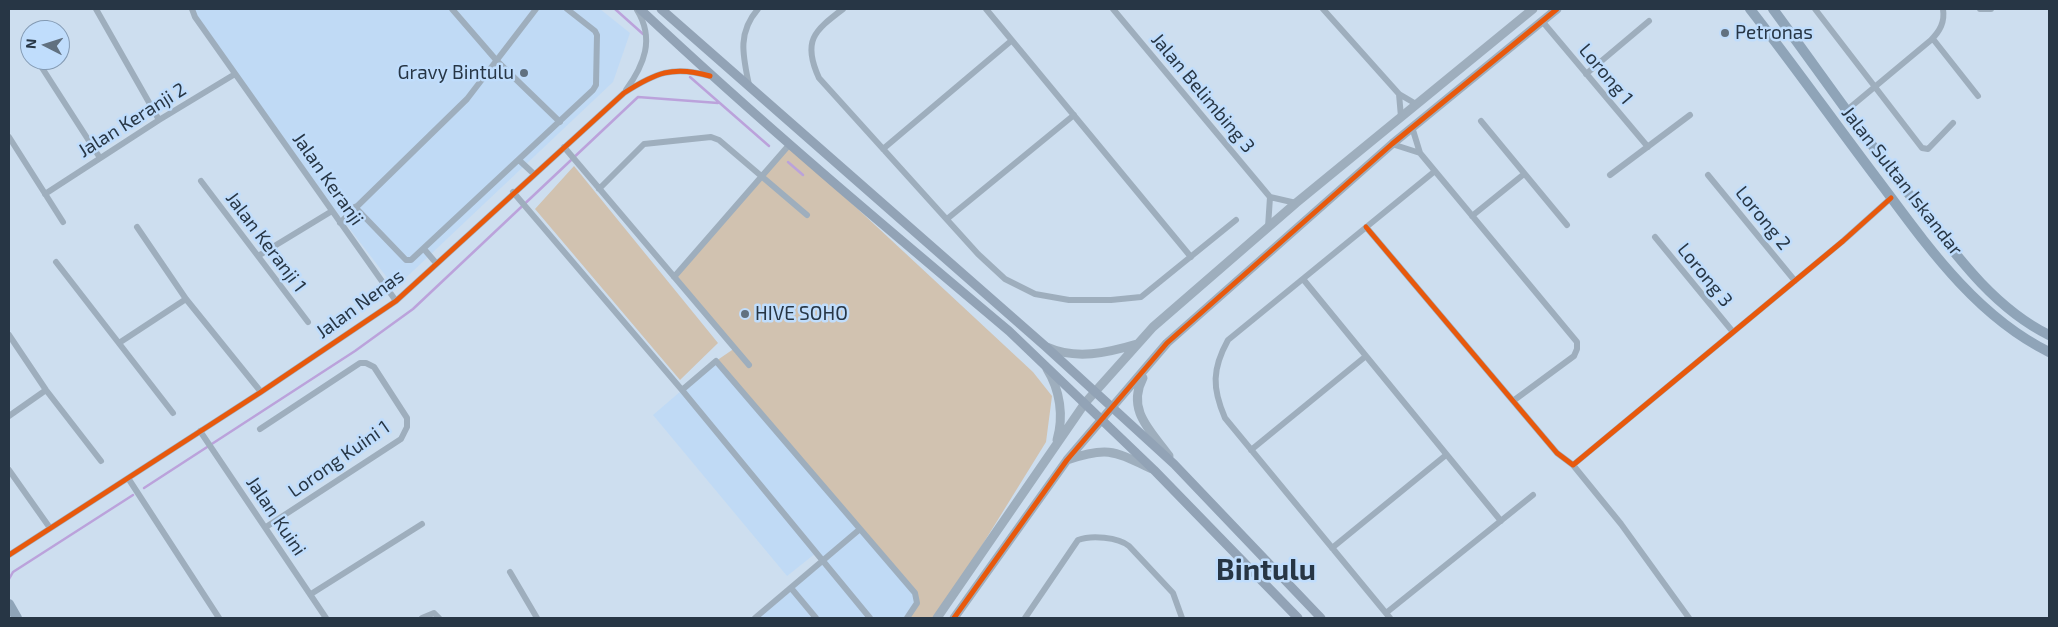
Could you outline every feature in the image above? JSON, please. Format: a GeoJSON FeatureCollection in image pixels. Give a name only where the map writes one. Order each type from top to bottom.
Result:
{"type":"FeatureCollection","features":[{"type":"Feature","properties":{"kind":"main road"},"geometry":{"type":"LineString","coordinates":[[638,9],[710,76],[789,145],[1043,362],[1154,470],[1298,618]]}},
{"type":"Feature","properties":{"kind":"main road"},"geometry":{"type":"LineString","coordinates":[[661,9],[1045,346],[1174,464],[1321,618]]}},
{"type":"Feature","properties":{"kind":"main road","name":"Jalan Sultan Iskandar"},"geometry":{"type":"LineString","coordinates":[[1750,9],[1891,198],[1957,280],[1996,319],[2049,352]]}},
{"type":"Feature","properties":{"kind":"main road","name":"Jalan Sultan Iskandar"},"geometry":{"type":"LineString","coordinates":[[1773,9],[1895,178],[1971,272],[2003,305],[2032,326],[2049,335]]}},
{"type":"Feature","properties":{"kind":"main road"},"geometry":{"type":"LineString","coordinates":[[9,604],[17,618]]}},
{"type":"Feature","properties":{"kind":"street"},"geometry":{"type":"LineString","coordinates":[[96,9],[159,120]]}},
{"type":"Feature","properties":{"kind":"street","name":"Jalan Keranji"},"geometry":{"type":"LineString","coordinates":[[192,9],[235,74],[396,301]]}},
{"type":"Feature","properties":{"kind":"street"},"geometry":{"type":"LineString","coordinates":[[452,9],[497,61],[560,122]]}},
{"type":"Feature","properties":{"kind":"street"},"geometry":{"type":"LineString","coordinates":[[340,223],[467,98],[536,9]]}},
{"type":"Feature","properties":{"kind":"street"},"geometry":{"type":"LineString","coordinates":[[355,207],[406,260],[411,260],[520,160],[593,90],[597,78],[597,35],[595,31],[567,9]]}},
{"type":"Feature","properties":{"kind":"street","name":"Jalan Nenas"},"geometry":{"type":"LineString","coordinates":[[624,94],[639,72],[646,49],[643,20],[638,9]]}},
{"type":"Feature","properties":{"kind":"street"},"geometry":{"type":"LineString","coordinates":[[749,85],[742,53],[744,34],[750,18],[758,9]]}},
{"type":"Feature","properties":{"kind":"street"},"geometry":{"type":"LineString","coordinates":[[843,9],[820,27],[812,42],[811,60],[818,78],[978,254],[1005,279],[1035,294],[1069,300],[1112,300],[1141,297],[1236,220]]}},
{"type":"Feature","properties":{"kind":"street"},"geometry":{"type":"LineString","coordinates":[[986,9],[1191,257]]}},
{"type":"Feature","properties":{"kind":"street","name":"Jalan Belimbing 3"},"geometry":{"type":"LineString","coordinates":[[1113,9],[1270,197]]}},
{"type":"Feature","properties":{"kind":"street"},"geometry":{"type":"LineString","coordinates":[[1323,9],[1399,94],[1416,104]]}},
{"type":"Feature","properties":{"kind":"street"},"geometry":{"type":"LineString","coordinates":[[937,618],[1085,403],[1153,327],[1296,202],[1533,9]]}},
{"type":"Feature","properties":{"kind":"street"},"geometry":{"type":"LineString","coordinates":[[954,618],[1067,460],[1167,343],[1392,144],[1557,9]]}},
{"type":"Feature","properties":{"kind":"street"},"geometry":{"type":"LineString","coordinates":[[1815,9],[1922,148],[1928,149],[1953,123]]}},
{"type":"Feature","properties":{"kind":"street"},"geometry":{"type":"LineString","coordinates":[[1980,9],[1991,9]]}},
{"type":"Feature","properties":{"kind":"street"},"geometry":{"type":"LineString","coordinates":[[1847,110],[1933,39],[1940,31],[1945,10]]}},
{"type":"Feature","properties":{"kind":"street","name":"Lorong 1"},"geometry":{"type":"LineString","coordinates":[[1542,21],[1648,147]]}},
{"type":"Feature","properties":{"kind":"street"},"geometry":{"type":"LineString","coordinates":[[1586,74],[1650,21]]}},
{"type":"Feature","properties":{"kind":"street"},"geometry":{"type":"LineString","coordinates":[[1933,39],[1978,96]]}},
{"type":"Feature","properties":{"kind":"street"},"geometry":{"type":"LineString","coordinates":[[883,149],[1012,41]]}},
{"type":"Feature","properties":{"kind":"street"},"geometry":{"type":"LineString","coordinates":[[43,70],[100,158]]}},
{"type":"Feature","properties":{"kind":"street","name":"Jalan Nenas"},"geometry":{"type":"LineString","coordinates":[[9,555],[261,392],[396,301],[624,94],[657,73],[674,70],[693,71],[710,76]]}},
{"type":"Feature","properties":{"kind":"street","name":"Jalan Keranji 2"},"geometry":{"type":"LineString","coordinates":[[45,194],[159,120],[235,74]]}},
{"type":"Feature","properties":{"kind":"street"},"geometry":{"type":"LineString","coordinates":[[1399,94],[1401,117]]}},
{"type":"Feature","properties":{"kind":"street"},"geometry":{"type":"LineString","coordinates":[[1610,175],[1690,114]]}},
{"type":"Feature","properties":{"kind":"street"},"geometry":{"type":"LineString","coordinates":[[946,219],[1074,115]]}},
{"type":"Feature","properties":{"kind":"street"},"geometry":{"type":"LineString","coordinates":[[1481,122],[1567,225]]}},
{"type":"Feature","properties":{"kind":"street"},"geometry":{"type":"LineString","coordinates":[[1412,127],[1420,154],[1577,342],[1574,356],[1513,401]]}},
{"type":"Feature","properties":{"kind":"street"},"geometry":{"type":"LineString","coordinates":[[9,137],[12,148],[63,222]]}},
{"type":"Feature","properties":{"kind":"street"},"geometry":{"type":"LineString","coordinates":[[599,189],[644,144],[711,137],[719,140],[807,215]]}},
{"type":"Feature","properties":{"kind":"street"},"geometry":{"type":"LineString","coordinates":[[1392,144],[1420,154]]}},
{"type":"Feature","properties":{"kind":"street"},"geometry":{"type":"LineString","coordinates":[[674,277],[789,145]]}},
{"type":"Feature","properties":{"kind":"street"},"geometry":{"type":"LineString","coordinates":[[564,147],[749,365]]}},
{"type":"Feature","properties":{"kind":"street"},"geometry":{"type":"LineString","coordinates":[[520,160],[534,174]]}},
{"type":"Feature","properties":{"kind":"street"},"geometry":{"type":"LineString","coordinates":[[1435,171],[1228,340],[1219,357],[1214,379],[1218,402],[1225,418],[1388,616],[1533,495]]}},
{"type":"Feature","properties":{"kind":"street"},"geometry":{"type":"LineString","coordinates":[[1472,216],[1524,174]]}},
{"type":"Feature","properties":{"kind":"street","name":"Lorong 2"},"geometry":{"type":"LineString","coordinates":[[1708,175],[1795,281]]}},
{"type":"Feature","properties":{"kind":"street","name":"Jalan Keranji 1"},"geometry":{"type":"LineString","coordinates":[[201,181],[308,322]]}},
{"type":"Feature","properties":{"kind":"street"},"geometry":{"type":"LineString","coordinates":[[514,192],[682,390],[870,618]]}},
{"type":"Feature","properties":{"kind":"street"},"geometry":{"type":"LineString","coordinates":[[1268,227],[1270,197],[1296,202]]}},
{"type":"Feature","properties":{"kind":"street"},"geometry":{"type":"LineString","coordinates":[[1572,465],[1795,281],[1891,198]]}},
{"type":"Feature","properties":{"kind":"street"},"geometry":{"type":"LineString","coordinates":[[258,256],[332,211]]}},
{"type":"Feature","properties":{"kind":"street"},"geometry":{"type":"LineString","coordinates":[[137,227],[186,298],[261,392]]}},
{"type":"Feature","properties":{"kind":"street"},"geometry":{"type":"LineString","coordinates":[[1366,227],[1557,453],[1572,465],[1621,524],[1689,618]]}},
{"type":"Feature","properties":{"kind":"street","name":"Lorong 3"},"geometry":{"type":"LineString","coordinates":[[1655,237],[1733,332]]}},
{"type":"Feature","properties":{"kind":"street"},"geometry":{"type":"LineString","coordinates":[[424,249],[436,263]]}},
{"type":"Feature","properties":{"kind":"street"},"geometry":{"type":"LineString","coordinates":[[56,262],[172,414]]}},
{"type":"Feature","properties":{"kind":"street"},"geometry":{"type":"LineString","coordinates":[[1303,279],[1501,521]]}},
{"type":"Feature","properties":{"kind":"street"},"geometry":{"type":"LineString","coordinates":[[119,343],[186,298]]}},
{"type":"Feature","properties":{"kind":"street"},"geometry":{"type":"LineString","coordinates":[[9,335],[46,390],[101,461]]}},
{"type":"Feature","properties":{"kind":"street"},"geometry":{"type":"LineString","coordinates":[[1045,346],[1057,352],[1080,354],[1113,351],[1137,344]]}},
{"type":"Feature","properties":{"kind":"street"},"geometry":{"type":"LineString","coordinates":[[1251,450],[1366,356]]}},
{"type":"Feature","properties":{"kind":"street"},"geometry":{"type":"LineString","coordinates":[[682,390],[716,361],[914,593],[917,603],[907,618]]}},
{"type":"Feature","properties":{"kind":"street"},"geometry":{"type":"LineString","coordinates":[[1043,362],[1058,394],[1061,417],[1058,439],[1049,456]]}},
{"type":"Feature","properties":{"kind":"street","name":"Lorong Kuini 1"},"geometry":{"type":"LineString","coordinates":[[260,429],[360,363],[366,363],[374,367],[407,418],[407,427],[401,439],[266,527]]}},
{"type":"Feature","properties":{"kind":"street"},"geometry":{"type":"LineString","coordinates":[[1150,364],[1137,389],[1138,409],[1144,424],[1174,464]]}},
{"type":"Feature","properties":{"kind":"street"},"geometry":{"type":"LineString","coordinates":[[9,416],[46,390]]}},
{"type":"Feature","properties":{"kind":"street","name":"Jalan Kuini"},"geometry":{"type":"LineString","coordinates":[[200,431],[326,618]]}},
{"type":"Feature","properties":{"kind":"street"},"geometry":{"type":"LineString","coordinates":[[1067,460],[1093,451],[1112,452],[1154,470]]}},
{"type":"Feature","properties":{"kind":"street"},"geometry":{"type":"LineString","coordinates":[[1332,548],[1446,455]]}},
{"type":"Feature","properties":{"kind":"street"},"geometry":{"type":"LineString","coordinates":[[9,470],[50,528]]}},
{"type":"Feature","properties":{"kind":"street"},"geometry":{"type":"LineString","coordinates":[[128,478],[219,618]]}},
{"type":"Feature","properties":{"kind":"street"},"geometry":{"type":"LineString","coordinates":[[310,594],[422,524]]}},
{"type":"Feature","properties":{"kind":"street"},"geometry":{"type":"LineString","coordinates":[[755,618],[860,529]]}},
{"type":"Feature","properties":{"kind":"street"},"geometry":{"type":"LineString","coordinates":[[1025,618],[1078,540],[1089,538],[1122,541],[1129,546],[1173,593],[1182,618]]}},
{"type":"Feature","properties":{"kind":"street"},"geometry":{"type":"LineString","coordinates":[[510,572],[537,618]]}},
{"type":"Feature","properties":{"kind":"street"},"geometry":{"type":"LineString","coordinates":[[791,588],[816,618]]}},
{"type":"Feature","properties":{"kind":"street"},"geometry":{"type":"LineString","coordinates":[[422,618],[434,613],[439,618]]}},
{"type":"Feature","properties":{"kind":"shaded area"},"geometry":{"type":"Polygon","coordinates":[[[193,9],[600,9],[630,33],[613,82],[395,288],[320,190],[193,12],[193,9]]]}},
{"type":"Feature","properties":{"kind":"shaded area"},"geometry":{"type":"Polygon","coordinates":[[[789,145],[1033,372],[1052,396],[1046,442],[937,618],[907,618],[917,599],[716,361],[735,348],[674,277],[789,145]]]}},
{"type":"Feature","properties":{"kind":"shaded area"},"geometry":{"type":"Polygon","coordinates":[[[574,166],[718,343],[680,380],[535,209],[574,166]]]}},
{"type":"Feature","properties":{"kind":"shaded area"},"geometry":{"type":"Polygon","coordinates":[[[716,361],[917,599],[907,618],[755,618],[823,561],[816,553],[787,576],[653,415],[716,361]]]}},
{"type":"Feature","properties":{"kind":"waterway"},"geometry":{"type":"LineString","coordinates":[[615,9],[643,34]]}},
{"type":"Feature","properties":{"kind":"waterway"},"geometry":{"type":"LineString","coordinates":[[690,77],[769,146]]}},
{"type":"Feature","properties":{"kind":"waterway"},"geometry":{"type":"LineString","coordinates":[[144,488],[355,351],[413,309],[638,97],[718,103]]}},
{"type":"Feature","properties":{"kind":"waterway"},"geometry":{"type":"LineString","coordinates":[[788,162],[803,175]]}},
{"type":"Feature","properties":{"kind":"waterway"},"geometry":{"type":"LineString","coordinates":[[9,579],[13,572],[133,495]]}},
{"type":"Feature","properties":{"kind":"cycle path"},"geometry":{"type":"LineString","coordinates":[[954,618],[1067,460],[1167,343],[1392,144],[1557,9]]}},
{"type":"Feature","properties":{"kind":"cycle path"},"geometry":{"type":"LineString","coordinates":[[9,555],[261,392],[396,301],[624,93],[645,80],[675,71],[710,76]]}},
{"type":"Feature","properties":{"kind":"cycle path"},"geometry":{"type":"LineString","coordinates":[[1366,227],[1557,453],[1573,465],[1843,241],[1891,198]]}},
{"type":"Feature","properties":{"kind":"place","name":"Petronas"},"geometry":{"type":"Point","coordinates":[1725,33]}},
{"type":"Feature","properties":{"kind":"place","name":"Gravy Bintulu"},"geometry":{"type":"Point","coordinates":[524,73]}},
{"type":"Feature","properties":{"kind":"place","name":"HIVE SOHO"},"geometry":{"type":"Point","coordinates":[745,314]}},
{"type":"Feature","properties":{"kind":"district","name":"Bintulu"},"geometry":{"type":"Point","coordinates":[1266,570]}}]}
